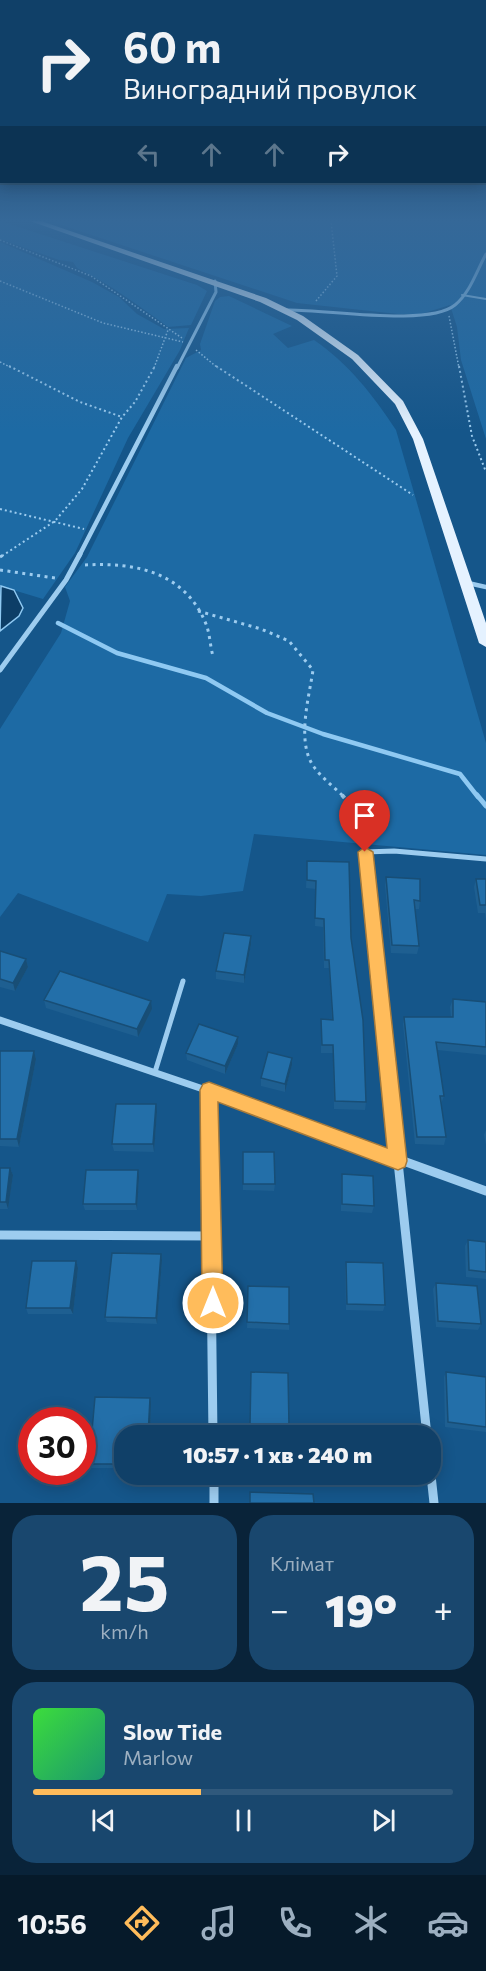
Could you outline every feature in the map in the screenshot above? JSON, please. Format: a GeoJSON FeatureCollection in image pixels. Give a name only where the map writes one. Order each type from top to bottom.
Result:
{"type":"FeatureCollection","features":[{"type":"Feature","properties":{"kind":"main road"},"geometry":{"type":"LineString","coordinates":[[239,291],[287,310],[356,357],[399,403],[418,439],[486,643]]}},
{"type":"Feature","properties":{"kind":"street"},"geometry":{"type":"LineString","coordinates":[[0,670],[66,580],[216,291]]}},
{"type":"Feature","properties":{"kind":"street"},"geometry":{"type":"LineString","coordinates":[[287,310],[308,308],[419,316],[447,311],[456,305],[464,291]]}},
{"type":"Feature","properties":{"kind":"street"},"geometry":{"type":"LineString","coordinates":[[365,852],[426,1425]]}},
{"type":"Feature","properties":{"kind":"street"},"geometry":{"type":"LineString","coordinates":[[0,1020],[209,1090],[398,1161],[486,1191]]}},
{"type":"Feature","properties":{"kind":"street"},"geometry":{"type":"LineString","coordinates":[[209,1090],[213,1425]]}},
{"type":"Feature","properties":{"kind":"street"},"geometry":{"type":"LineString","coordinates":[[0,1235],[212,1236]]}},
{"type":"Feature","properties":{"kind":"street"},"geometry":{"type":"LineString","coordinates":[[214,1485],[214,1503]]}},
{"type":"Feature","properties":{"kind":"street"},"geometry":{"type":"LineString","coordinates":[[432,1485],[434,1503]]}},
{"type":"Feature","properties":{"kind":"lane"},"geometry":{"type":"LineString","coordinates":[[462,295],[486,299]]}},
{"type":"Feature","properties":{"kind":"lane"},"geometry":{"type":"LineString","coordinates":[[468,584],[486,587]]}},
{"type":"Feature","properties":{"kind":"lane"},"geometry":{"type":"LineString","coordinates":[[365,852],[394,851],[486,859]]}},
{"type":"Feature","properties":{"kind":"lane"},"geometry":{"type":"LineString","coordinates":[[155,1072],[183,981]]}},
{"type":"Feature","properties":{"kind":"path"},"geometry":{"type":"LineString","coordinates":[[25,291],[103,323],[188,343]]}},
{"type":"Feature","properties":{"kind":"path"},"geometry":{"type":"LineString","coordinates":[[116,291],[188,343],[214,365],[413,495]]}},
{"type":"Feature","properties":{"kind":"path"},"geometry":{"type":"LineString","coordinates":[[308,308],[325,291]]}},
{"type":"Feature","properties":{"kind":"path"},"geometry":{"type":"LineString","coordinates":[[447,311],[457,350],[456,365],[472,436],[486,472]]}},
{"type":"Feature","properties":{"kind":"path"},"geometry":{"type":"LineString","coordinates":[[0,557],[55,521],[82,489],[122,417],[127,414],[143,388],[168,339],[168,330]]}},
{"type":"Feature","properties":{"kind":"path"},"geometry":{"type":"LineString","coordinates":[[0,362],[64,395],[122,417]]}},
{"type":"Feature","properties":{"kind":"path"},"geometry":{"type":"LineString","coordinates":[[0,509],[92,530]]}},
{"type":"Feature","properties":{"kind":"path"},"geometry":{"type":"LineString","coordinates":[[72,568],[87,564],[115,566],[165,575],[198,610],[208,626],[207,639],[213,656]]}},
{"type":"Feature","properties":{"kind":"path"},"geometry":{"type":"LineString","coordinates":[[0,570],[66,580]]}},
{"type":"Feature","properties":{"kind":"path"},"geometry":{"type":"LineString","coordinates":[[198,610],[261,629],[289,641],[313,670],[308,703],[307,754],[317,771],[350,800],[365,834],[365,852]]}},
{"type":"Feature","properties":{"kind":"shaded area"},"geometry":{"type":"Polygon","coordinates":[[[0,291],[108,291],[119,297],[137,314],[164,329],[189,328],[180,350],[128,438],[75,553],[43,599],[0,586],[0,291]]]}},
{"type":"Feature","properties":{"kind":"shaded area"},"geometry":{"type":"Polygon","coordinates":[[[118,291],[207,291],[191,325],[168,327],[118,291]]]}},
{"type":"Feature","properties":{"kind":"shaded area"},"geometry":{"type":"Polygon","coordinates":[[[261,291],[486,291],[486,439],[461,360],[457,327],[450,305],[421,314],[398,314],[297,303],[261,291]]]}},
{"type":"Feature","properties":{"kind":"shaded area"},"geometry":{"type":"Polygon","coordinates":[[[229,296],[292,326],[273,334],[288,348],[314,340],[327,349],[360,381],[396,430],[486,743],[486,855],[254,834],[243,891],[201,896],[167,894],[148,942],[18,893],[0,917],[0,729],[61,633],[70,601],[65,587],[87,557],[186,358],[201,350],[200,344],[215,301],[220,297],[229,296]]]}},
{"type":"Feature","properties":{"kind":"shaded area"},"geometry":{"type":"Polygon","coordinates":[[[1,586],[14,590],[23,608],[19,616],[0,631],[1,586]]]}},
{"type":"Feature","properties":{"kind":"building"},"geometry":{"type":"Polygon","coordinates":[[[307,861],[349,862],[351,938],[363,1020],[366,1102],[335,1101],[333,1045],[322,1045],[321,1019],[333,1020],[329,960],[325,960],[324,919],[315,918],[316,881],[307,880],[307,861]]]}},
{"type":"Feature","properties":{"kind":"building"},"geometry":{"type":"Polygon","coordinates":[[[386,877],[420,879],[420,901],[414,900],[419,946],[392,945],[386,877]]]}},
{"type":"Feature","properties":{"kind":"building"},"geometry":{"type":"Polygon","coordinates":[[[476,879],[486,879],[486,905],[480,905],[476,879]]]}},
{"type":"Feature","properties":{"kind":"building"},"geometry":{"type":"Polygon","coordinates":[[[224,933],[251,936],[244,975],[216,971],[224,933]]]}},
{"type":"Feature","properties":{"kind":"building"},"geometry":{"type":"Polygon","coordinates":[[[0,951],[26,959],[13,983],[0,979],[0,951]]]}},
{"type":"Feature","properties":{"kind":"building"},"geometry":{"type":"Polygon","coordinates":[[[60,971],[151,1001],[137,1029],[44,1000],[60,971]]]}},
{"type":"Feature","properties":{"kind":"building"},"geometry":{"type":"Polygon","coordinates":[[[453,999],[486,1002],[486,1047],[436,1042],[444,1096],[440,1096],[446,1137],[417,1137],[404,1017],[453,1017],[453,999]]]}},
{"type":"Feature","properties":{"kind":"building"},"geometry":{"type":"Polygon","coordinates":[[[199,1024],[238,1037],[225,1066],[186,1053],[199,1024]]]}},
{"type":"Feature","properties":{"kind":"building"},"geometry":{"type":"Polygon","coordinates":[[[0,1051],[34,1051],[17,1139],[0,1139],[0,1051]]]}},
{"type":"Feature","properties":{"kind":"building"},"geometry":{"type":"Polygon","coordinates":[[[268,1052],[292,1058],[285,1084],[261,1078],[268,1052]]]}},
{"type":"Feature","properties":{"kind":"building"},"geometry":{"type":"Polygon","coordinates":[[[116,1104],[156,1104],[153,1144],[112,1144],[116,1104]]]}},
{"type":"Feature","properties":{"kind":"building"},"geometry":{"type":"Polygon","coordinates":[[[243,1152],[274,1152],[275,1184],[243,1184],[243,1152]]]}},
{"type":"Feature","properties":{"kind":"building"},"geometry":{"type":"Polygon","coordinates":[[[0,1168],[10,1168],[6,1202],[0,1202],[0,1168]]]}},
{"type":"Feature","properties":{"kind":"building"},"geometry":{"type":"Polygon","coordinates":[[[86,1170],[138,1170],[136,1204],[83,1204],[86,1170]]]}},
{"type":"Feature","properties":{"kind":"building"},"geometry":{"type":"Polygon","coordinates":[[[342,1174],[373,1176],[374,1206],[342,1204],[342,1174]]]}},
{"type":"Feature","properties":{"kind":"building"},"geometry":{"type":"Polygon","coordinates":[[[468,1240],[486,1242],[486,1272],[469,1270],[468,1240]]]}},
{"type":"Feature","properties":{"kind":"building"},"geometry":{"type":"Polygon","coordinates":[[[112,1253],[161,1254],[156,1318],[105,1317],[112,1253]]]}},
{"type":"Feature","properties":{"kind":"building"},"geometry":{"type":"Polygon","coordinates":[[[32,1261],[76,1261],[70,1308],[26,1308],[32,1261]]]}},
{"type":"Feature","properties":{"kind":"building"},"geometry":{"type":"Polygon","coordinates":[[[346,1262],[383,1263],[385,1305],[347,1304],[346,1262]]]}},
{"type":"Feature","properties":{"kind":"building"},"geometry":{"type":"Polygon","coordinates":[[[436,1283],[477,1286],[481,1324],[438,1321],[436,1283]]]}},
{"type":"Feature","properties":{"kind":"building"},"geometry":{"type":"Polygon","coordinates":[[[248,1286],[289,1287],[289,1324],[247,1322],[248,1286]]]}},
{"type":"Feature","properties":{"kind":"building"},"geometry":{"type":"Polygon","coordinates":[[[251,1372],[288,1373],[289,1425],[250,1425],[251,1372]]]}},
{"type":"Feature","properties":{"kind":"building"},"geometry":{"type":"Polygon","coordinates":[[[446,1372],[486,1377],[486,1427],[448,1422],[446,1372]]]}},
{"type":"Feature","properties":{"kind":"building"},"geometry":{"type":"Polygon","coordinates":[[[95,1397],[150,1398],[149,1425],[114,1425],[114,1464],[96,1464],[96,1407],[94,1407],[95,1397]]]}},
{"type":"Feature","properties":{"kind":"building"},"geometry":{"type":"Polygon","coordinates":[[[250,1492],[313,1494],[314,1503],[250,1503],[250,1492]]]}},
{"type":"Feature","properties":{"kind":"waterway"},"geometry":{"type":"LineString","coordinates":[[58,623],[117,653],[206,678],[267,713],[323,734],[460,774],[478,797]]}},
{"type":"Feature","properties":{"kind":"waterway"},"geometry":{"type":"LineString","coordinates":[[477,795],[486,806]]}},
{"type":"Feature","properties":{"kind":"route"},"geometry":{"type":"LineString","coordinates":[[213,1303],[209,1090],[398,1161],[365,852]]}}]}
